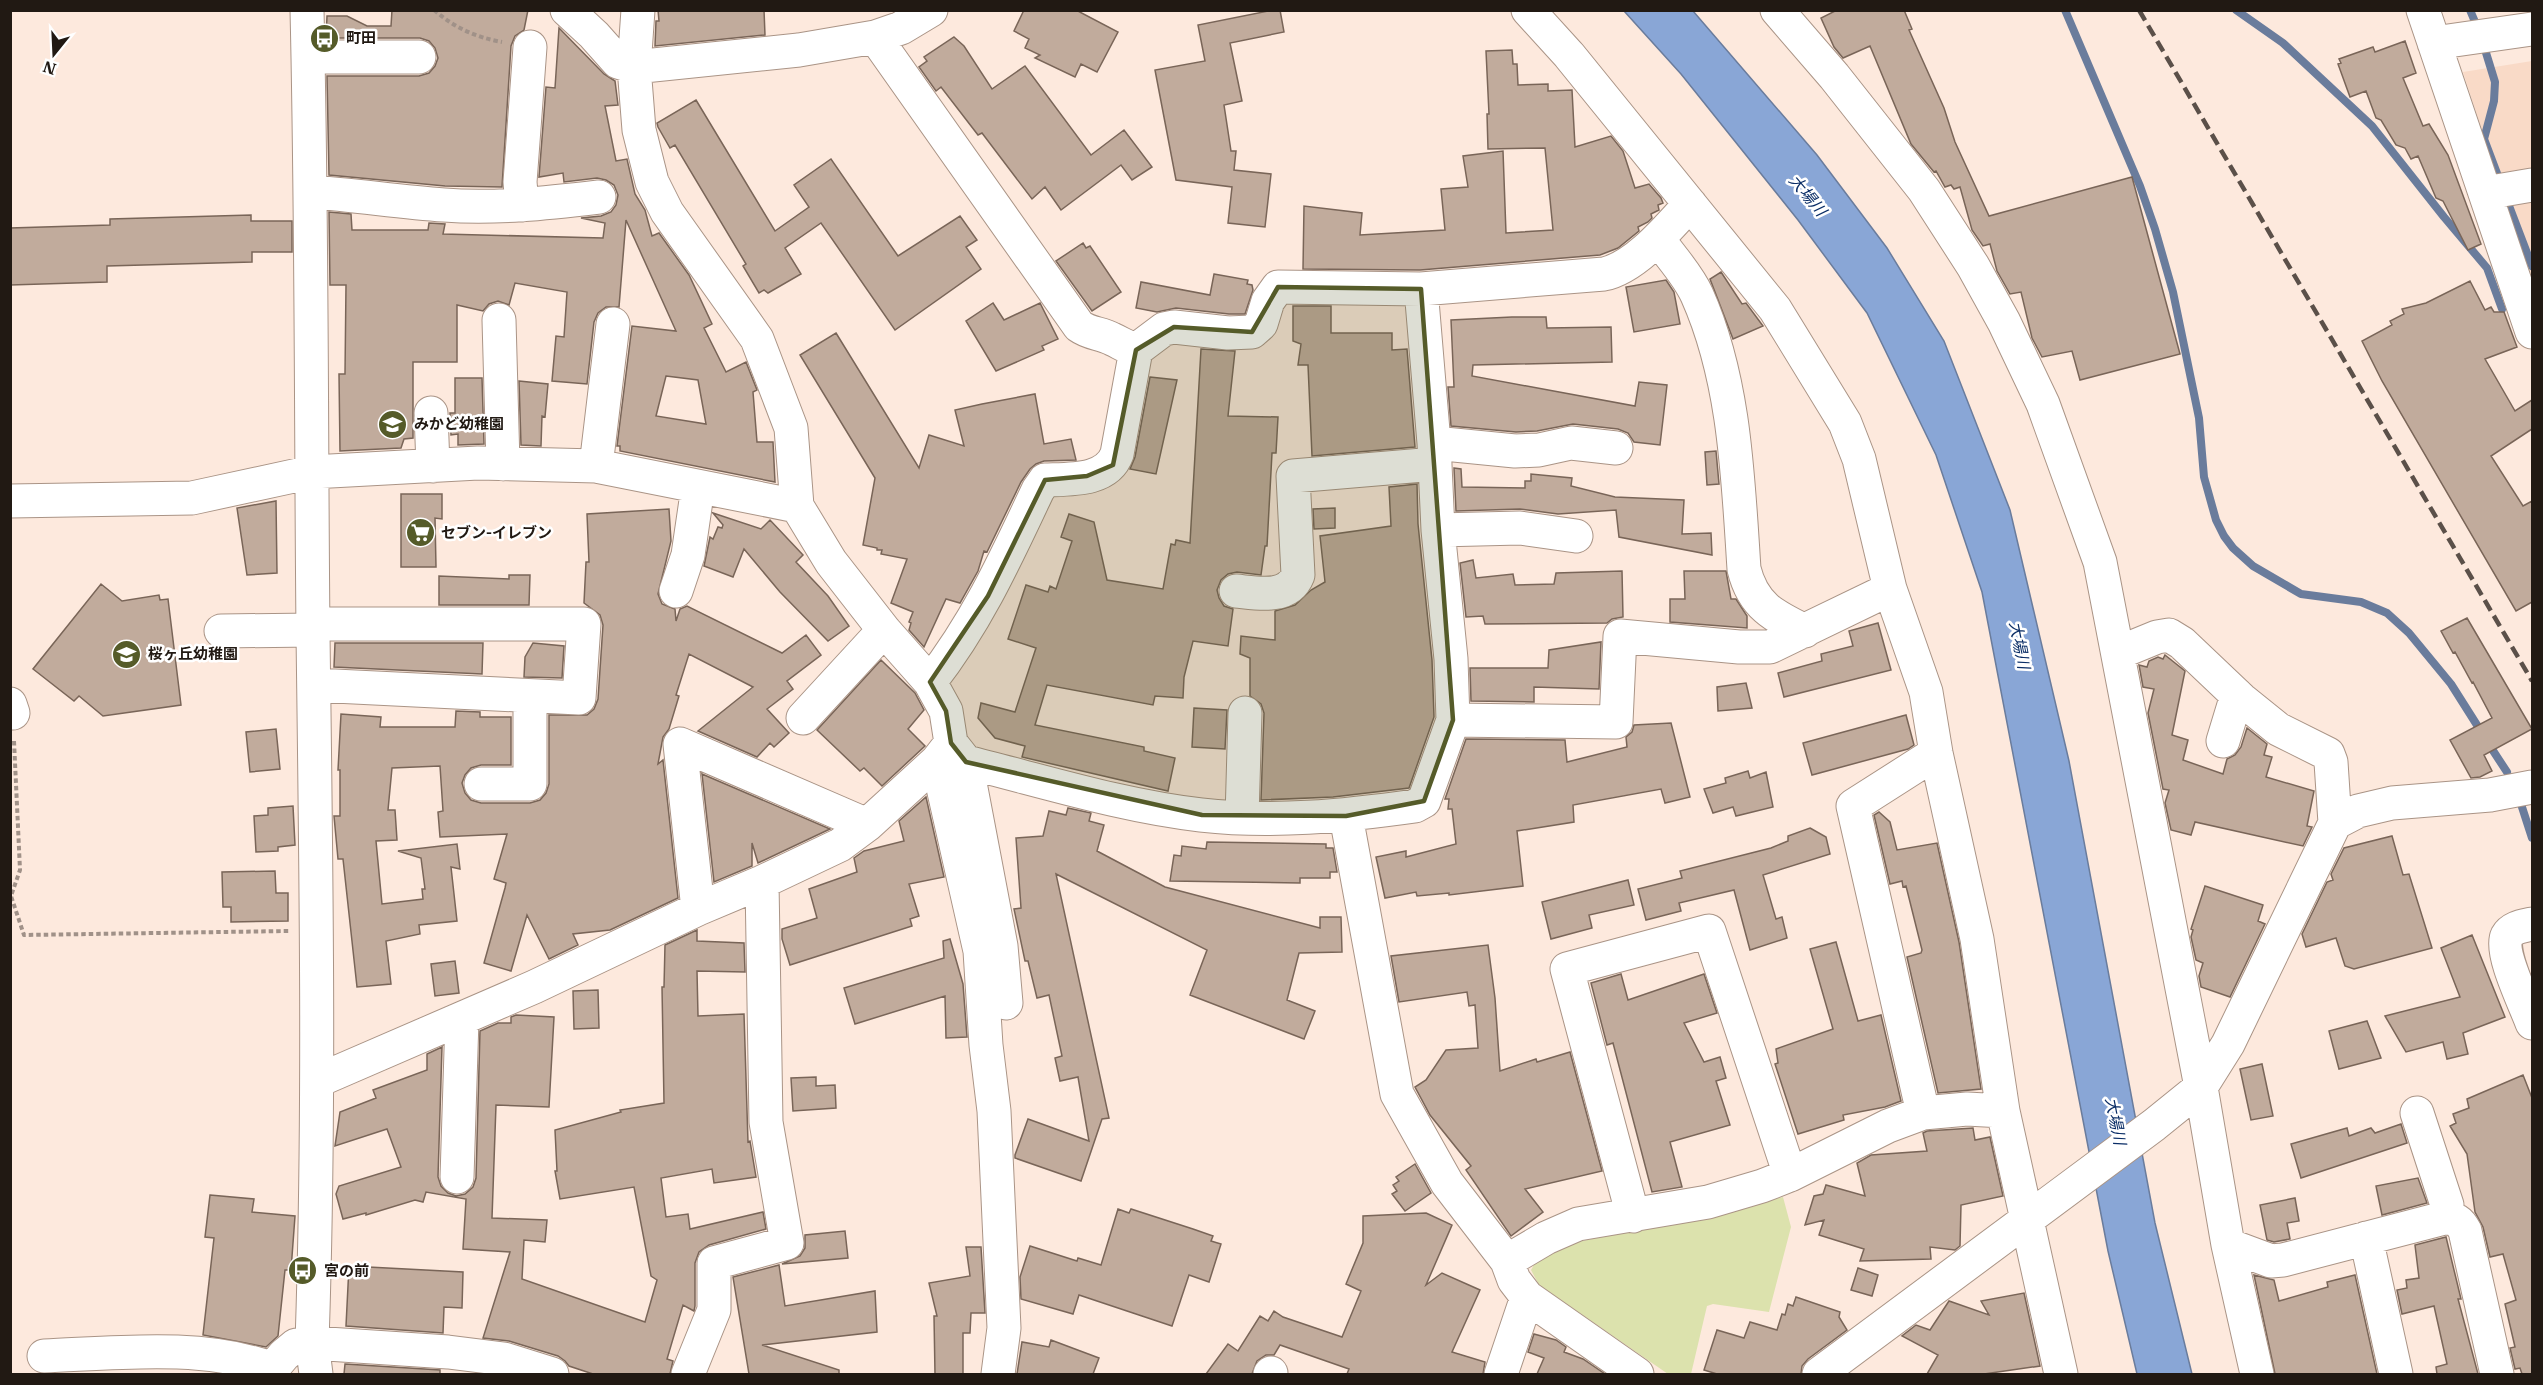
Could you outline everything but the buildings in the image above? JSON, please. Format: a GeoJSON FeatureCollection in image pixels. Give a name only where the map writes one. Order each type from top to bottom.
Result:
{"type":"FeatureCollection","features":[{"type":"Feature","properties":{"kind":"street"},"geometry":{"type":"LineString","coordinates":[[307,10],[311,192],[313,627],[318,930],[314,1359]]}},
{"type":"Feature","properties":{"kind":"street"},"geometry":{"type":"LineString","coordinates":[[567,10],[618,62],[634,67],[799,50],[875,37],[901,28],[931,10]]}},
{"type":"Feature","properties":{"kind":"street"},"geometry":{"type":"LineString","coordinates":[[638,10],[634,67],[639,130],[652,182],[667,212],[757,339],[791,428],[797,506],[831,562],[884,630],[930,682],[946,711],[980,951],[986,1045],[994,1111],[1004,1317],[998,1374]]}},
{"type":"Feature","properties":{"kind":"street"},"geometry":{"type":"LineString","coordinates":[[1528,10],[1569,54],[1775,309],[1845,423],[1858,459],[1890,589],[1926,692],[1936,753],[1977,939],[2003,1111],[2033,1216],[2053,1342],[2061,1374]]}},
{"type":"Feature","properties":{"kind":"street"},"geometry":{"type":"LineString","coordinates":[[1777,10],[1834,76],[1923,190],[1973,266],[2004,322],[2043,404],[2100,562],[2197,1091],[2228,1245],[2258,1374]]}},
{"type":"Feature","properties":{"kind":"street"},"geometry":{"type":"LineString","coordinates":[[2423,10],[2532,332]]}},
{"type":"Feature","properties":{"kind":"street"},"geometry":{"type":"LineString","coordinates":[[2434,43],[2532,29]]}},
{"type":"Feature","properties":{"kind":"street"},"geometry":{"type":"LineString","coordinates":[[875,37],[1079,326],[1087,332],[1101,334],[1125,347],[1136,350]]}},
{"type":"Feature","properties":{"kind":"street"},"geometry":{"type":"LineString","coordinates":[[522,205],[520,182],[530,47]]}},
{"type":"Feature","properties":{"kind":"street"},"geometry":{"type":"LineString","coordinates":[[308,57],[418,57]]}},
{"type":"Feature","properties":{"kind":"street"},"geometry":{"type":"LineString","coordinates":[[2485,193],[2532,185]]}},
{"type":"Feature","properties":{"kind":"street"},"geometry":{"type":"LineString","coordinates":[[311,192],[445,206],[522,205],[599,197]]}},
{"type":"Feature","properties":{"kind":"street"},"geometry":{"type":"LineString","coordinates":[[930,682],[955,650],[988,596],[1038,490],[1046,480],[1103,473],[1113,465],[1118,454],[1136,350],[1164,329],[1174,327],[1228,333],[1252,332],[1261,324],[1268,300],[1278,287],[1421,289],[1617,271],[1658,239],[1690,204]]}},
{"type":"Feature","properties":{"kind":"street"},"geometry":{"type":"LineString","coordinates":[[1658,239],[1696,293],[1721,372],[1734,437],[1744,570],[1748,583],[1756,598],[1772,615],[1805,631]]}},
{"type":"Feature","properties":{"kind":"street"},"geometry":{"type":"LineString","coordinates":[[951,755],[1156,809],[1242,818],[1346,816],[1415,806],[1424,801],[1453,720],[1451,659],[1438,530],[1435,453],[1421,289]]}},
{"type":"Feature","properties":{"kind":"street"},"geometry":{"type":"LineString","coordinates":[[499,320],[503,464]]}},
{"type":"Feature","properties":{"kind":"street"},"geometry":{"type":"LineString","coordinates":[[596,466],[613,324]]}},
{"type":"Feature","properties":{"kind":"street"},"geometry":{"type":"LineString","coordinates":[[431,413],[433,465]]}},
{"type":"Feature","properties":{"kind":"street"},"geometry":{"type":"LineString","coordinates":[[1236,591],[1274,595],[1295,582],[1298,575],[1293,476],[1435,453],[1539,450],[1571,443],[1616,448]]}},
{"type":"Feature","properties":{"kind":"street"},"geometry":{"type":"LineString","coordinates":[[10,501],[192,498],[312,472],[433,465],[503,464],[596,466],[797,506]]}},
{"type":"Feature","properties":{"kind":"street"},"geometry":{"type":"LineString","coordinates":[[676,591],[688,555],[698,487]]}},
{"type":"Feature","properties":{"kind":"street"},"geometry":{"type":"LineString","coordinates":[[1438,530],[1520,528],[1576,536]]}},
{"type":"Feature","properties":{"kind":"street"},"geometry":{"type":"LineString","coordinates":[[1453,720],[1616,722],[1620,636],[1738,647],[1770,647],[1890,589]]}},
{"type":"Feature","properties":{"kind":"street"},"geometry":{"type":"LineString","coordinates":[[221,631],[313,627],[584,624],[579,698],[314,685]]}},
{"type":"Feature","properties":{"kind":"street"},"geometry":{"type":"LineString","coordinates":[[803,718],[884,630]]}},
{"type":"Feature","properties":{"kind":"street"},"geometry":{"type":"LineString","coordinates":[[1834,1370],[2197,1091],[2228,1044],[2335,823],[2331,762],[2328,754],[2278,729],[2237,695],[2182,643],[2169,635],[2157,637],[2118,653]]}},
{"type":"Feature","properties":{"kind":"street"},"geometry":{"type":"LineString","coordinates":[[2223,741],[2237,695]]}},
{"type":"Feature","properties":{"kind":"street"},"geometry":{"type":"LineString","coordinates":[[481,784],[530,784],[530,697]]}},
{"type":"Feature","properties":{"kind":"street"},"geometry":{"type":"LineString","coordinates":[[1242,818],[1245,712]]}},
{"type":"Feature","properties":{"kind":"street"},"geometry":{"type":"LineString","coordinates":[[698,909],[680,744],[867,825]]}},
{"type":"Feature","properties":{"kind":"street"},"geometry":{"type":"LineString","coordinates":[[1923,1113],[1853,806],[1936,753]]}},
{"type":"Feature","properties":{"kind":"street"},"geometry":{"type":"LineString","coordinates":[[317,1081],[462,1019],[840,845],[951,755]]}},
{"type":"Feature","properties":{"kind":"street"},"geometry":{"type":"LineString","coordinates":[[951,755],[1001,946],[1006,1003]]}},
{"type":"Feature","properties":{"kind":"street"},"geometry":{"type":"LineString","coordinates":[[2335,823],[2358,811],[2392,803],[2490,795],[2532,788]]}},
{"type":"Feature","properties":{"kind":"street"},"geometry":{"type":"LineString","coordinates":[[1346,816],[1397,1094],[1447,1183],[1508,1261],[1514,1280],[1527,1297],[1637,1374]]}},
{"type":"Feature","properties":{"kind":"street"},"geometry":{"type":"LineString","coordinates":[[688,1374],[714,1310],[714,1263],[787,1243],[766,1122],[762,882]]}},
{"type":"Feature","properties":{"kind":"street"},"geometry":{"type":"LineString","coordinates":[[2532,924],[2513,929],[2507,936],[2505,945],[2532,1023]]}},
{"type":"Feature","properties":{"kind":"street"},"geometry":{"type":"LineString","coordinates":[[1633,1216],[1568,969],[1709,931],[1790,1175]]}},
{"type":"Feature","properties":{"kind":"street"},"geometry":{"type":"LineString","coordinates":[[457,1177],[462,1019]]}},
{"type":"Feature","properties":{"kind":"street"},"geometry":{"type":"LineString","coordinates":[[1508,1261],[1546,1238],[1578,1224],[1708,1202],[1762,1186],[1790,1175],[1868,1135],[1923,1113],[1967,1109],[2003,1111]]}},
{"type":"Feature","properties":{"kind":"street"},"geometry":{"type":"LineString","coordinates":[[2417,1113],[2447,1205],[2447,1218]]}},
{"type":"Feature","properties":{"kind":"street"},"geometry":{"type":"LineString","coordinates":[[2228,1245],[2271,1261],[2283,1260],[2447,1218],[2460,1222],[2465,1232],[2497,1374]]}},
{"type":"Feature","properties":{"kind":"street"},"geometry":{"type":"LineString","coordinates":[[2366,1238],[2396,1374]]}},
{"type":"Feature","properties":{"kind":"street"},"geometry":{"type":"LineString","coordinates":[[1501,1374],[1527,1297]]}},
{"type":"Feature","properties":{"kind":"street"},"geometry":{"type":"LineString","coordinates":[[44,1356],[178,1352],[244,1360],[271,1372],[296,1345],[314,1359],[459,1353],[504,1359],[552,1374]]}},
{"type":"Feature","properties":{"kind":"path"},"geometry":{"type":"LineString","coordinates":[[12,709],[20,870],[11,896],[24,935],[318,930]]}},
{"type":"Feature","properties":{"kind":"highlighted area"},"geometry":{"type":"Polygon","coordinates":[[[1278,287],[1421,289],[1453,720],[1424,801],[1346,816],[1202,815],[966,762],[951,743],[946,711],[930,682],[988,596],[1045,480],[1087,476],[1113,465],[1136,350],[1174,327],[1252,332],[1278,287]]]}},
{"type":"Feature","properties":{"kind":"shaded area"},"geometry":{"type":"Polygon","coordinates":[[[2532,61],[2532,283],[2463,72],[2532,61]]]}},
{"type":"Feature","properties":{"kind":"green space"},"geometry":{"type":"Polygon","coordinates":[[[1783,1197],[1791,1227],[1769,1312],[1713,1304],[1707,1306],[1691,1374],[1668,1374],[1539,1285],[1531,1270],[1535,1263],[1572,1243],[1715,1214],[1783,1197]]]}},
{"type":"Feature","properties":{"kind":"water","name":"大場川"},"geometry":{"type":"Polygon","coordinates":[[[1624,11],[1693,11],[1817,155],[1887,248],[1944,341],[2010,510],[2069,761],[2155,1223],[2192,1374],[2137,1374],[2108,1251],[1982,592],[1936,455],[1867,313],[1798,220],[1681,74],[1624,11]]]}},
{"type":"Feature","properties":{"kind":"waterway"},"geometry":{"type":"LineString","coordinates":[[2065,10],[2140,186],[2155,229],[2173,292],[2199,418],[2204,477],[2216,520],[2224,536],[2233,548],[2253,566],[2301,594],[2361,602],[2387,613],[2409,633],[2451,684],[2482,733]]}},
{"type":"Feature","properties":{"kind":"waterway"},"geometry":{"type":"LineString","coordinates":[[2236,10],[2283,43],[2372,126],[2487,268],[2502,309]]}},
{"type":"Feature","properties":{"kind":"waterway"},"geometry":{"type":"LineString","coordinates":[[2470,10],[2478,29]]}},
{"type":"Feature","properties":{"kind":"waterway"},"geometry":{"type":"LineString","coordinates":[[2483,43],[2495,82],[2494,101],[2484,139],[2501,184]]}},
{"type":"Feature","properties":{"kind":"waterway"},"geometry":{"type":"LineString","coordinates":[[2506,198],[2532,266]]}},
{"type":"Feature","properties":{"kind":"waterway"},"geometry":{"type":"LineString","coordinates":[[2488,743],[2507,772]]}},
{"type":"Feature","properties":{"kind":"waterway"},"geometry":{"type":"LineString","coordinates":[[2521,804],[2532,838]]}},
{"type":"Feature","properties":{"kind":"railway"},"geometry":{"type":"LineString","coordinates":[[2139,10],[2532,681]]}},
{"type":"Feature","properties":{"kind":"place","name":"町田"},"geometry":{"type":"Point","coordinates":[325,38]}},
{"type":"Feature","properties":{"kind":"place","name":"みかど幼稚園"},"geometry":{"type":"Point","coordinates":[393,424]}},
{"type":"Feature","properties":{"kind":"place","name":"セブン-イレブン"},"geometry":{"type":"Point","coordinates":[420,533]}},
{"type":"Feature","properties":{"kind":"place","name":"桜ヶ丘幼稚園"},"geometry":{"type":"Point","coordinates":[127,654]}},
{"type":"Feature","properties":{"kind":"place","name":"宮の前"},"geometry":{"type":"Point","coordinates":[303,1271]}}]}
